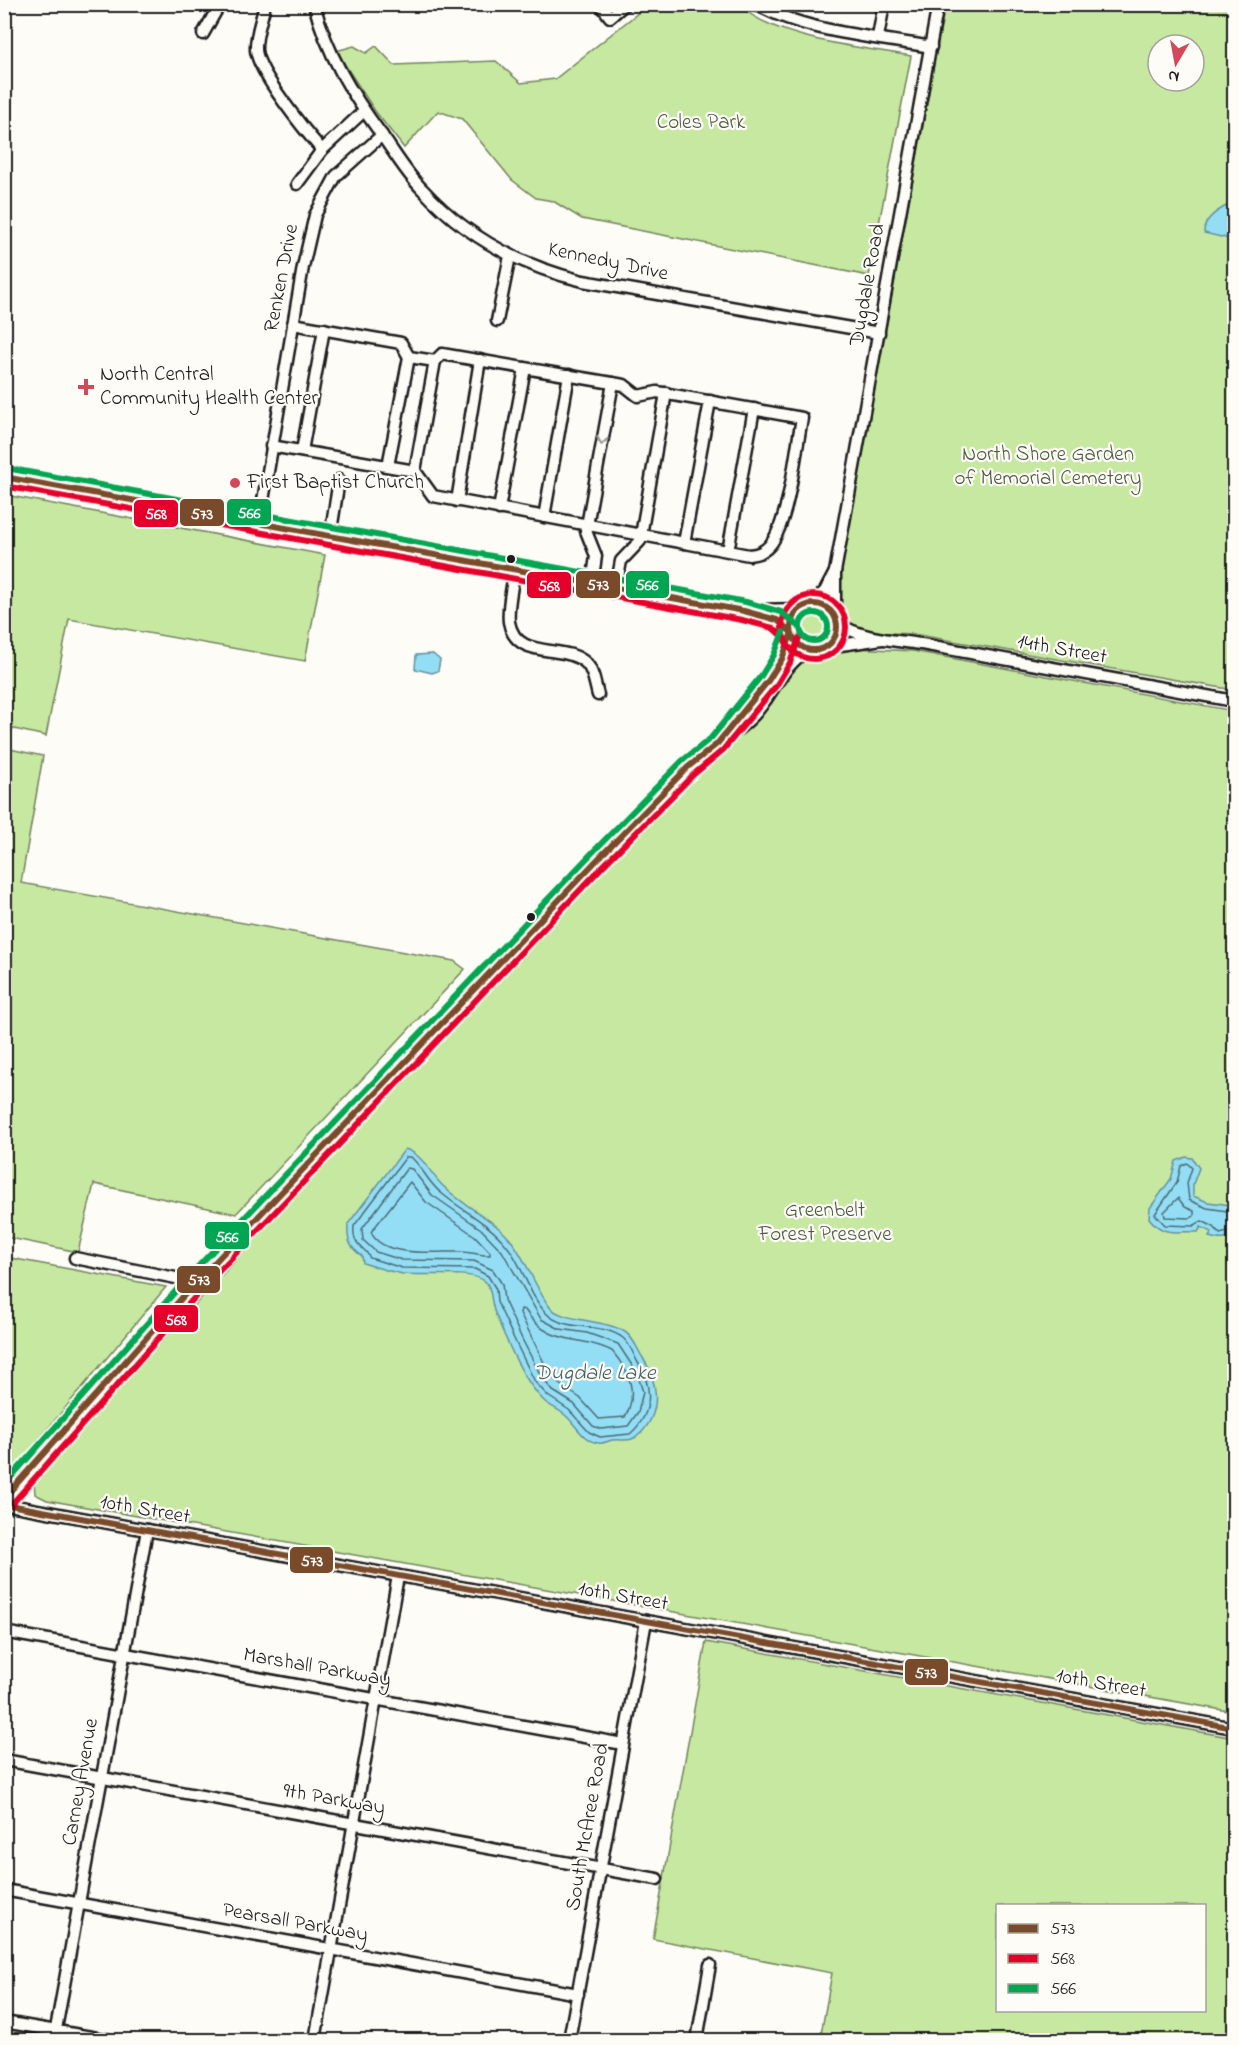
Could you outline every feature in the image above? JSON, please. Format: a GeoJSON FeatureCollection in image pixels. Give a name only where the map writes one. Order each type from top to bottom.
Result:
{"type":"FeatureCollection","features":[{"type":"Feature","properties":{"kind":"street"},"geometry":{"type":"LineString","coordinates":[[203,34],[220,4]]}},
{"type":"Feature","properties":{"kind":"street"},"geometry":{"type":"LineString","coordinates":[[265,4],[256,43],[259,61],[305,130],[322,150]]}},
{"type":"Feature","properties":{"kind":"street","name":"Kennedy Drive"},"geometry":{"type":"LineString","coordinates":[[314,4],[322,33],[338,72],[420,188],[443,211],[510,256],[554,274],[583,281],[879,333]]}},
{"type":"Feature","properties":{"kind":"street"},"geometry":{"type":"LineString","coordinates":[[600,4],[610,17],[625,4]]}},
{"type":"Feature","properties":{"kind":"street"},"geometry":{"type":"LineString","coordinates":[[756,4],[773,14],[806,23],[930,47]]}},
{"type":"Feature","properties":{"kind":"street"},"geometry":{"type":"LineString","coordinates":[[878,37],[884,4]]}},
{"type":"Feature","properties":{"kind":"street","name":"Dugdale Road"},"geometry":{"type":"LineString","coordinates":[[835,572],[938,4]]}},
{"type":"Feature","properties":{"kind":"street"},"geometry":{"type":"LineString","coordinates":[[297,184],[322,150],[364,111]]}},
{"type":"Feature","properties":{"kind":"street","name":"Renken Drive"},"geometry":{"type":"LineString","coordinates":[[259,524],[309,235],[325,193],[354,158],[382,135]]}},
{"type":"Feature","properties":{"kind":"street"},"geometry":{"type":"LineString","coordinates":[[497,321],[510,256]]}},
{"type":"Feature","properties":{"kind":"street"},"geometry":{"type":"LineString","coordinates":[[292,324],[401,343],[409,357],[388,466]]}},
{"type":"Feature","properties":{"kind":"street"},"geometry":{"type":"LineString","coordinates":[[302,451],[324,329]]}},
{"type":"Feature","properties":{"kind":"street"},"geometry":{"type":"LineString","coordinates":[[271,446],[415,471],[433,496],[728,551],[757,554],[765,550],[775,538],[783,515],[802,418],[666,393],[653,392],[638,396],[624,385],[442,354],[435,361],[415,471]]}},
{"type":"Feature","properties":{"kind":"street"},"geometry":{"type":"LineString","coordinates":[[409,357],[435,361]]}},
{"type":"Feature","properties":{"kind":"street"},"geometry":{"type":"LineString","coordinates":[[457,501],[480,360]]}},
{"type":"Feature","properties":{"kind":"street"},"geometry":{"type":"LineString","coordinates":[[499,509],[525,368]]}},
{"type":"Feature","properties":{"kind":"street"},"geometry":{"type":"LineString","coordinates":[[544,517],[569,375]]}},
{"type":"Feature","properties":{"kind":"street"},"geometry":{"type":"LineString","coordinates":[[592,584],[596,556],[586,536],[587,525],[613,383]]}},
{"type":"Feature","properties":{"kind":"street"},"geometry":{"type":"LineString","coordinates":[[616,588],[621,561],[635,549],[641,535],[666,393]]}},
{"type":"Feature","properties":{"kind":"street"},"geometry":{"type":"LineString","coordinates":[[684,543],[710,401]]}},
{"type":"Feature","properties":{"kind":"street"},"geometry":{"type":"LineString","coordinates":[[728,551],[754,409]]}},
{"type":"Feature","properties":{"kind":"street"},"geometry":{"type":"LineString","coordinates":[[4,477],[744,610],[777,620],[791,633],[798,644],[809,650]]}},
{"type":"Feature","properties":{"kind":"street"},"geometry":{"type":"LineString","coordinates":[[330,537],[339,480]]}},
{"type":"Feature","properties":{"kind":"street"},"geometry":{"type":"LineString","coordinates":[[514,570],[509,608],[513,632],[525,645],[581,660],[592,674],[598,695]]}},
{"type":"Feature","properties":{"kind":"street"},"geometry":{"type":"LineString","coordinates":[[744,610],[798,609],[812,604],[825,591],[835,572]]}},
{"type":"Feature","properties":{"kind":"street"},"geometry":{"type":"LineString","coordinates":[[4,1498],[196,1282],[588,870],[688,767],[749,720],[772,693],[791,664],[809,650],[827,647],[835,636],[835,572]]}},
{"type":"Feature","properties":{"kind":"street"},"geometry":{"type":"LineString","coordinates":[[812,604],[826,607],[836,620]]}},
{"type":"Feature","properties":{"kind":"street"},"geometry":{"type":"LineString","coordinates":[[717,744],[768,681],[782,659],[791,633],[791,620],[798,609]]}},
{"type":"Feature","properties":{"kind":"street","name":"14th Street"},"geometry":{"type":"LineString","coordinates":[[836,620],[851,631],[882,639],[927,645],[1234,701]]}},
{"type":"Feature","properties":{"kind":"street","name":"14th Street"},"geometry":{"type":"LineString","coordinates":[[827,647],[869,643],[882,639]]}},
{"type":"Feature","properties":{"kind":"street"},"geometry":{"type":"LineString","coordinates":[[75,1258],[196,1282]]}},
{"type":"Feature","properties":{"kind":"street","name":"10th Street"},"geometry":{"type":"LineString","coordinates":[[4,1504],[1234,1728]]}},
{"type":"Feature","properties":{"kind":"street","name":"Carney Avenue"},"geometry":{"type":"LineString","coordinates":[[55,2036],[147,1530]]}},
{"type":"Feature","properties":{"kind":"street"},"geometry":{"type":"LineString","coordinates":[[315,2040],[398,1576]]}},
{"type":"Feature","properties":{"kind":"street","name":"South McAree Road"},"geometry":{"type":"LineString","coordinates":[[569,2040],[646,1621]]}},
{"type":"Feature","properties":{"kind":"street","name":"Marshall Parkway"},"geometry":{"type":"LineString","coordinates":[[4,1632],[623,1744]]}},
{"type":"Feature","properties":{"kind":"street","name":"9th Parkway"},"geometry":{"type":"LineString","coordinates":[[4,1760],[657,1879]]}},
{"type":"Feature","properties":{"kind":"street","name":"Pearsall Parkway"},"geometry":{"type":"LineString","coordinates":[[4,1890],[578,1994]]}},
{"type":"Feature","properties":{"kind":"street"},"geometry":{"type":"LineString","coordinates":[[697,2040],[710,1965]]}},
{"type":"Feature","properties":{"kind":"street"},"geometry":{"type":"LineString","coordinates":[[4,2022],[55,2036],[109,2040]]}},
{"type":"Feature","properties":{"kind":"green space","name":"Coles Park"},"geometry":{"type":"Polygon","coordinates":[[[738,4],[773,26],[795,34],[911,56],[869,276],[582,219],[553,201],[536,198],[512,180],[462,119],[438,111],[404,148],[375,111],[336,51],[354,46],[366,53],[376,46],[394,65],[496,61],[521,83],[555,79],[648,5],[738,4]]]}},
{"type":"Feature","properties":{"kind":"green space","name":"North Shore Garden of Memorial Cemetery"},"geometry":{"type":"Polygon","coordinates":[[[945,5],[1234,5],[1234,690],[913,634],[860,630],[845,618],[838,589],[945,5]]]}},
{"type":"Feature","properties":{"kind":"green space"},"geometry":{"type":"Polygon","coordinates":[[[5,495],[325,555],[305,661],[69,619],[46,736],[5,727],[5,495]]]}},
{"type":"Feature","properties":{"kind":"green space"},"geometry":{"type":"Polygon","coordinates":[[[814,613],[824,617],[828,627],[824,637],[814,641],[804,637],[800,627],[804,617],[814,613]]]}},
{"type":"Feature","properties":{"kind":"green space","name":"Greenbelt Forest Preserve"},"geometry":{"type":"Polygon","coordinates":[[[853,648],[913,651],[1234,711],[1234,1712],[47,1500],[35,1494],[34,1481],[652,804],[771,704],[799,659],[812,654],[853,648]]]}},
{"type":"Feature","properties":{"kind":"green space"},"geometry":{"type":"Polygon","coordinates":[[[5,748],[43,756],[21,883],[454,961],[465,969],[236,1214],[94,1184],[78,1252],[5,1237],[5,748]]]}},
{"type":"Feature","properties":{"kind":"green space"},"geometry":{"type":"Polygon","coordinates":[[[4,1257],[166,1287],[5,1480],[4,1257]]]}},
{"type":"Feature","properties":{"kind":"green space"},"geometry":{"type":"Polygon","coordinates":[[[706,1642],[1234,1738],[1234,2040],[820,2040],[832,1973],[653,1939],[706,1642]]]}},
{"type":"Feature","properties":{"kind":"water"},"geometry":{"type":"Polygon","coordinates":[[[1234,202],[1234,240],[1204,233],[1210,218],[1234,202]]]}},
{"type":"Feature","properties":{"kind":"water"},"geometry":{"type":"Polygon","coordinates":[[[433,654],[440,660],[438,671],[432,673],[415,669],[416,655],[433,654]]]}},
{"type":"Feature","properties":{"kind":"water","name":"Dugdale Lake"},"geometry":{"type":"Polygon","coordinates":[[[405,1149],[417,1155],[452,1194],[505,1234],[518,1250],[544,1299],[555,1311],[573,1318],[616,1328],[631,1337],[652,1376],[656,1396],[653,1415],[641,1433],[628,1440],[593,1442],[584,1436],[565,1415],[543,1400],[528,1381],[515,1358],[493,1309],[490,1290],[483,1280],[477,1277],[457,1275],[403,1274],[363,1263],[362,1256],[350,1243],[348,1224],[405,1149]]]}},
{"type":"Feature","properties":{"kind":"water"},"geometry":{"type":"Polygon","coordinates":[[[1186,1157],[1192,1158],[1199,1168],[1193,1184],[1193,1196],[1208,1202],[1231,1205],[1234,1210],[1234,1234],[1228,1238],[1209,1237],[1212,1232],[1201,1227],[1198,1232],[1165,1231],[1149,1218],[1150,1208],[1171,1179],[1176,1161],[1186,1157]]]}},
{"type":"Feature","properties":{"kind":"transit line","name":"566"},"geometry":{"type":"LineString","coordinates":[[6,468],[746,602],[781,612],[797,625]]}},
{"type":"Feature","properties":{"kind":"transit line","name":"573"},"geometry":{"type":"LineString","coordinates":[[4,477],[744,611],[777,620],[791,632]]}},
{"type":"Feature","properties":{"kind":"transit line","name":"568"},"geometry":{"type":"LineString","coordinates":[[4,486],[742,620],[773,628],[785,639]]}},
{"type":"Feature","properties":{"kind":"transit line","name":"568"},"geometry":{"type":"LineString","coordinates":[[808,595],[820,595],[837,604],[844,615],[846,627],[844,639],[837,650],[820,659],[808,659],[796,654],[787,645],[782,633],[782,621],[787,609],[796,600],[808,595]]}},
{"type":"Feature","properties":{"kind":"transit line","name":"573"},"geometry":{"type":"LineString","coordinates":[[814,604],[830,611],[837,627],[830,643],[814,650],[798,643],[791,627],[798,611],[814,604]]}},
{"type":"Feature","properties":{"kind":"transit line","name":"566"},"geometry":{"type":"LineString","coordinates":[[814,613],[824,617],[828,627],[824,637],[814,641],[804,637],[800,627],[804,617],[814,613]]}},
{"type":"Feature","properties":{"kind":"transit line","name":"566"},"geometry":{"type":"LineString","coordinates":[[4,1485],[189,1276],[590,855],[682,761],[711,738],[761,676],[774,655],[783,632]]}},
{"type":"Feature","properties":{"kind":"transit line","name":"573"},"geometry":{"type":"LineString","coordinates":[[4,1498],[196,1282],[596,861],[688,767],[717,744],[768,681],[782,659],[791,635]]}},
{"type":"Feature","properties":{"kind":"transit line","name":"568"},"geometry":{"type":"LineString","coordinates":[[11,1505],[203,1288],[602,867],[694,774],[723,750],[776,686],[790,663],[799,638]]}},
{"type":"Feature","properties":{"kind":"transit line","name":"573"},"geometry":{"type":"LineString","coordinates":[[4,1504],[1234,1728]]}},
{"type":"Feature","properties":{"kind":"place","name":"North Central Community Health Center"},"geometry":{"type":"Point","coordinates":[86,387]}},
{"type":"Feature","properties":{"kind":"place","name":"First Baptist Church"},"geometry":{"type":"Point","coordinates":[235,483]}}]}
